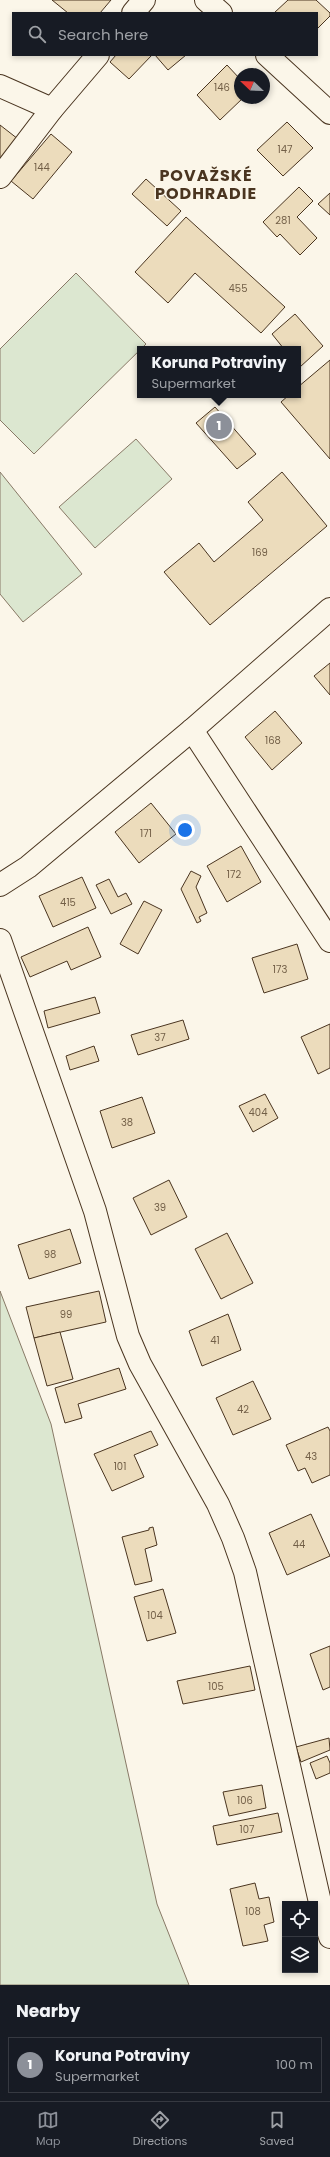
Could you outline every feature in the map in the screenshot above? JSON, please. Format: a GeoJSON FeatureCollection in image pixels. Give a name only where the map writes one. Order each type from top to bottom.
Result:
{"type":"FeatureCollection","features":[{"type":"Feature","properties":{"kind":"street"},"geometry":{"type":"LineString","coordinates":[[134,12],[144,0]]}},
{"type":"Feature","properties":{"kind":"street"},"geometry":{"type":"LineString","coordinates":[[206,0],[220,12]]}},
{"type":"Feature","properties":{"kind":"street"},"geometry":{"type":"LineString","coordinates":[[0,178],[52,109],[97,56]]}},
{"type":"Feature","properties":{"kind":"street"},"geometry":{"type":"LineString","coordinates":[[268,56],[330,113]]}},
{"type":"Feature","properties":{"kind":"street"},"geometry":{"type":"LineString","coordinates":[[0,86],[52,109]]}},
{"type":"Feature","properties":{"kind":"street"},"geometry":{"type":"LineString","coordinates":[[0,885],[28,867],[192,730],[330,608]]}},
{"type":"Feature","properties":{"kind":"street"},"geometry":{"type":"LineString","coordinates":[[192,730],[330,941]]}},
{"type":"Feature","properties":{"kind":"street"},"geometry":{"type":"LineString","coordinates":[[0,940],[95,1211],[128,1336],[140,1364],[218,1504],[233,1538],[245,1572],[322,1911],[330,1937]]}},
{"type":"Feature","properties":{"kind":"green space"},"geometry":{"type":"Polygon","coordinates":[[[76,273],[146,344],[144,346],[137,346],[137,353],[34,454],[0,420],[0,349],[76,273]]]}},
{"type":"Feature","properties":{"kind":"green space"},"geometry":{"type":"Polygon","coordinates":[[[136,439],[172,479],[95,548],[59,507],[136,439]]]}},
{"type":"Feature","properties":{"kind":"green space"},"geometry":{"type":"Polygon","coordinates":[[[0,472],[82,574],[23,622],[0,594],[0,472]]]}},
{"type":"Feature","properties":{"kind":"green space"},"geometry":{"type":"Polygon","coordinates":[[[0,1291],[51,1424],[157,1904],[189,1985],[0,1985],[0,1291]]]}},
{"type":"Feature","properties":{"kind":"building"},"geometry":{"type":"Polygon","coordinates":[[[52,0],[111,0],[101,12],[67,12],[52,0]]]}},
{"type":"Feature","properties":{"kind":"building"},"geometry":{"type":"Polygon","coordinates":[[[288,0],[316,0],[330,13],[330,16],[318,28],[318,12],[275,12],[288,0]]]}},
{"type":"Feature","properties":{"kind":"building"},"geometry":{"type":"Polygon","coordinates":[[[115,56],[151,56],[129,79],[110,62],[115,56]]]}},
{"type":"Feature","properties":{"kind":"building"},"geometry":{"type":"Polygon","coordinates":[[[156,56],[185,56],[168,70],[156,56]]]}},
{"type":"Feature","properties":{"kind":"building"},"geometry":{"type":"Polygon","coordinates":[[[227,65],[234,73],[234,104],[237,104],[220,120],[197,95],[227,65]]]}},
{"type":"Feature","properties":{"kind":"building"},"geometry":{"type":"Polygon","coordinates":[[[287,122],[313,148],[283,176],[257,150],[287,122]]]}},
{"type":"Feature","properties":{"kind":"building"},"geometry":{"type":"Polygon","coordinates":[[[0,125],[18,139],[0,161],[0,125]]]}},
{"type":"Feature","properties":{"kind":"building"},"geometry":{"type":"Polygon","coordinates":[[[51,134],[72,152],[33,199],[11,181],[51,134]]]}},
{"type":"Feature","properties":{"kind":"building"},"geometry":{"type":"Polygon","coordinates":[[[146,179],[181,211],[167,226],[132,194],[146,179]]]}},
{"type":"Feature","properties":{"kind":"building"},"geometry":{"type":"Polygon","coordinates":[[[299,187],[313,201],[297,217],[317,238],[300,255],[280,234],[277,237],[263,222],[299,187]]]}},
{"type":"Feature","properties":{"kind":"building"},"geometry":{"type":"Polygon","coordinates":[[[330,193],[330,215],[318,204],[330,193]]]}},
{"type":"Feature","properties":{"kind":"building"},"geometry":{"type":"Polygon","coordinates":[[[186,217],[285,307],[261,333],[195,273],[168,303],[135,272],[186,217]]]}},
{"type":"Feature","properties":{"kind":"building"},"geometry":{"type":"Polygon","coordinates":[[[295,314],[323,346],[301,366],[301,346],[282,346],[272,334],[295,314]]]}},
{"type":"Feature","properties":{"kind":"building"},"geometry":{"type":"Polygon","coordinates":[[[330,360],[330,459],[281,402],[286,398],[301,398],[301,384],[330,360]]]}},
{"type":"Feature","properties":{"kind":"building"},"geometry":{"type":"Polygon","coordinates":[[[215,407],[256,454],[237,469],[196,423],[215,407]]]}},
{"type":"Feature","properties":{"kind":"building"},"geometry":{"type":"Polygon","coordinates":[[[282,472],[327,526],[210,625],[164,572],[199,543],[214,562],[263,520],[248,502],[282,472]]]}},
{"type":"Feature","properties":{"kind":"building"},"geometry":{"type":"Polygon","coordinates":[[[330,663],[330,695],[314,676],[330,663]]]}},
{"type":"Feature","properties":{"kind":"building"},"geometry":{"type":"Polygon","coordinates":[[[275,711],[302,743],[272,770],[245,737],[275,711]]]}},
{"type":"Feature","properties":{"kind":"building"},"geometry":{"type":"Polygon","coordinates":[[[151,803],[176,834],[139,863],[115,832],[151,803]]]}},
{"type":"Feature","properties":{"kind":"building"},"geometry":{"type":"Polygon","coordinates":[[[241,846],[261,882],[227,902],[207,866],[241,846]]]}},
{"type":"Feature","properties":{"kind":"building"},"geometry":{"type":"Polygon","coordinates":[[[191,871],[201,876],[196,887],[207,913],[199,917],[201,921],[197,923],[181,889],[191,871]]]}},
{"type":"Feature","properties":{"kind":"building"},"geometry":{"type":"Polygon","coordinates":[[[82,877],[96,908],[53,927],[39,896],[82,877]]]}},
{"type":"Feature","properties":{"kind":"building"},"geometry":{"type":"Polygon","coordinates":[[[109,879],[118,897],[126,893],[132,904],[111,914],[96,885],[109,879]]]}},
{"type":"Feature","properties":{"kind":"building"},"geometry":{"type":"Polygon","coordinates":[[[144,901],[162,910],[138,954],[120,944],[144,901]]]}},
{"type":"Feature","properties":{"kind":"building"},"geometry":{"type":"Polygon","coordinates":[[[88,927],[101,957],[71,970],[67,961],[30,977],[21,957],[88,927]]]}},
{"type":"Feature","properties":{"kind":"building"},"geometry":{"type":"Polygon","coordinates":[[[297,944],[308,979],[264,993],[252,958],[297,944]]]}},
{"type":"Feature","properties":{"kind":"building"},"geometry":{"type":"Polygon","coordinates":[[[95,997],[100,1013],[48,1028],[44,1011],[95,997]]]}},
{"type":"Feature","properties":{"kind":"building"},"geometry":{"type":"Polygon","coordinates":[[[183,1020],[189,1039],[138,1055],[131,1035],[183,1020]]]}},
{"type":"Feature","properties":{"kind":"building"},"geometry":{"type":"Polygon","coordinates":[[[330,1024],[330,1068],[318,1074],[301,1037],[330,1024]]]}},
{"type":"Feature","properties":{"kind":"building"},"geometry":{"type":"Polygon","coordinates":[[[94,1046],[99,1061],[70,1070],[66,1056],[94,1046]]]}},
{"type":"Feature","properties":{"kind":"building"},"geometry":{"type":"Polygon","coordinates":[[[265,1094],[278,1118],[253,1132],[239,1106],[265,1094]]]}},
{"type":"Feature","properties":{"kind":"building"},"geometry":{"type":"Polygon","coordinates":[[[142,1097],[155,1133],[112,1148],[100,1111],[142,1097]]]}},
{"type":"Feature","properties":{"kind":"building"},"geometry":{"type":"Polygon","coordinates":[[[169,1180],[187,1217],[151,1235],[133,1198],[169,1180]]]}},
{"type":"Feature","properties":{"kind":"building"},"geometry":{"type":"Polygon","coordinates":[[[70,1229],[81,1263],[29,1279],[18,1245],[70,1229]]]}},
{"type":"Feature","properties":{"kind":"building"},"geometry":{"type":"Polygon","coordinates":[[[227,1233],[253,1283],[221,1299],[195,1249],[227,1233]]]}},
{"type":"Feature","properties":{"kind":"building"},"geometry":{"type":"Polygon","coordinates":[[[99,1291],[106,1322],[34,1338],[26,1307],[99,1291]]]}},
{"type":"Feature","properties":{"kind":"building"},"geometry":{"type":"Polygon","coordinates":[[[228,1314],[241,1350],[202,1366],[189,1331],[228,1314]]]}},
{"type":"Feature","properties":{"kind":"building"},"geometry":{"type":"Polygon","coordinates":[[[60,1332],[73,1379],[47,1386],[34,1338],[60,1332]]]}},
{"type":"Feature","properties":{"kind":"building"},"geometry":{"type":"Polygon","coordinates":[[[119,1368],[126,1389],[78,1404],[82,1418],[65,1423],[55,1388],[119,1368]]]}},
{"type":"Feature","properties":{"kind":"building"},"geometry":{"type":"Polygon","coordinates":[[[253,1381],[271,1419],[233,1435],[216,1398],[253,1381]]]}},
{"type":"Feature","properties":{"kind":"building"},"geometry":{"type":"Polygon","coordinates":[[[328,1427],[330,1431],[330,1475],[312,1483],[305,1468],[298,1471],[286,1445],[328,1427]]]}},
{"type":"Feature","properties":{"kind":"building"},"geometry":{"type":"Polygon","coordinates":[[[151,1431],[158,1445],[134,1455],[144,1477],[112,1491],[94,1454],[151,1431]]]}},
{"type":"Feature","properties":{"kind":"building"},"geometry":{"type":"Polygon","coordinates":[[[311,1514],[330,1556],[287,1575],[269,1533],[311,1514]]]}},
{"type":"Feature","properties":{"kind":"building"},"geometry":{"type":"Polygon","coordinates":[[[153,1527],[157,1545],[145,1549],[152,1581],[135,1585],[122,1537],[149,1530],[149,1528],[153,1527]]]}},
{"type":"Feature","properties":{"kind":"building"},"geometry":{"type":"Polygon","coordinates":[[[163,1589],[176,1633],[147,1641],[134,1597],[163,1589]]]}},
{"type":"Feature","properties":{"kind":"building"},"geometry":{"type":"Polygon","coordinates":[[[330,1646],[330,1687],[323,1690],[310,1654],[330,1646]]]}},
{"type":"Feature","properties":{"kind":"building"},"geometry":{"type":"Polygon","coordinates":[[[250,1666],[255,1690],[183,1704],[177,1681],[250,1666]]]}},
{"type":"Feature","properties":{"kind":"building"},"geometry":{"type":"Polygon","coordinates":[[[329,1738],[330,1750],[301,1762],[296,1747],[329,1738]]]}},
{"type":"Feature","properties":{"kind":"building"},"geometry":{"type":"Polygon","coordinates":[[[327,1756],[330,1763],[330,1773],[316,1779],[310,1763],[327,1756]]]}},
{"type":"Feature","properties":{"kind":"building"},"geometry":{"type":"Polygon","coordinates":[[[262,1785],[266,1808],[229,1816],[223,1792],[262,1785]]]}},
{"type":"Feature","properties":{"kind":"building"},"geometry":{"type":"Polygon","coordinates":[[[278,1813],[282,1832],[217,1845],[213,1826],[278,1813]]]}},
{"type":"Feature","properties":{"kind":"building"},"geometry":{"type":"Polygon","coordinates":[[[255,1883],[259,1899],[269,1897],[274,1922],[264,1925],[268,1941],[243,1946],[230,1889],[255,1883]]]}},
{"type":"Feature","properties":{"kind":"place","name":"Koruna Potraviny"},"geometry":{"type":"Point","coordinates":[219,426]}},
{"type":"Feature","properties":{"kind":"district","name":"POVAŽSKÉ PODHRADIE"},"geometry":{"type":"Point","coordinates":[206,184]}}]}
